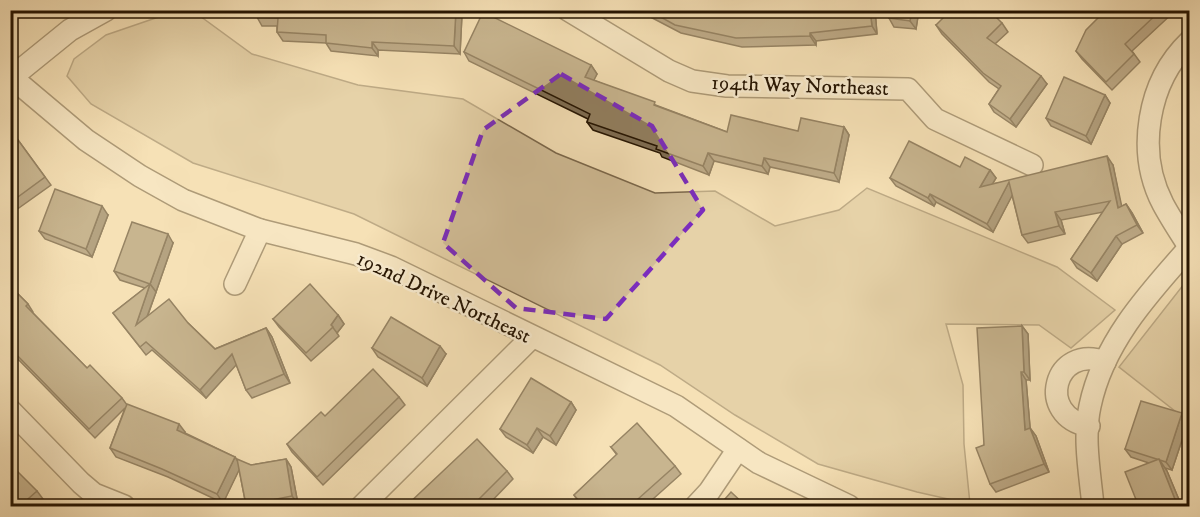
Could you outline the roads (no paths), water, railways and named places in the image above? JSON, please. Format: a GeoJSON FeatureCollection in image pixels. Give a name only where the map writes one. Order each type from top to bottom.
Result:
{"type":"FeatureCollection","features":[{"type":"Feature","properties":{"kind":"street"},"geometry":{"type":"LineString","coordinates":[[11,76],[70,30],[106,10]]}},
{"type":"Feature","properties":{"kind":"street","name":"194th Way Northeast"},"geometry":{"type":"LineString","coordinates":[[568,10],[649,59],[692,81],[738,86],[908,89],[935,119],[1032,165]]}},
{"type":"Feature","properties":{"kind":"street"},"geometry":{"type":"LineString","coordinates":[[1093,507],[1088,442],[1090,406],[1105,362],[1118,336],[1148,296],[1190,248],[1162,203],[1152,173],[1147,142],[1151,112],[1162,78],[1179,52],[1190,41]]}},
{"type":"Feature","properties":{"kind":"street","name":"192nd Drive Northeast"},"geometry":{"type":"LineString","coordinates":[[11,76],[86,141],[140,176],[183,200],[260,230],[356,254],[391,267],[676,406],[759,464],[849,507]]}},
{"type":"Feature","properties":{"kind":"street"},"geometry":{"type":"LineString","coordinates":[[235,284],[260,230]]}},
{"type":"Feature","properties":{"kind":"street"},"geometry":{"type":"LineString","coordinates":[[362,507],[532,337]]}},
{"type":"Feature","properties":{"kind":"street"},"geometry":{"type":"LineString","coordinates":[[1089,426],[1080,424],[1066,415],[1057,400],[1057,383],[1065,368],[1080,359],[1088,358],[1105,362]]}},
{"type":"Feature","properties":{"kind":"street"},"geometry":{"type":"LineString","coordinates":[[10,410],[81,483],[94,494],[124,507]]}},
{"type":"Feature","properties":{"kind":"street"},"geometry":{"type":"LineString","coordinates":[[696,507],[709,492],[738,448]]}}]}
